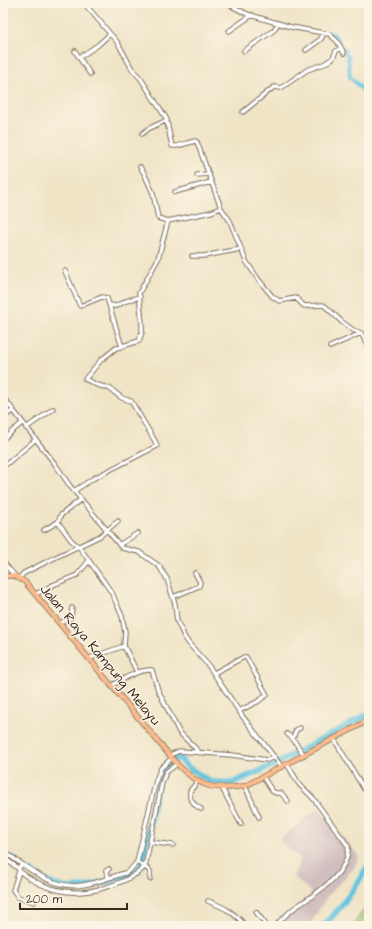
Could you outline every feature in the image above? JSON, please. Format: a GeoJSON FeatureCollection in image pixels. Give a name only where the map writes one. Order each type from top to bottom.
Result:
{"type":"FeatureCollection","features":[{"type":"Feature","properties":{"kind":"main road"},"geometry":{"type":"LineString","coordinates":[[3,576],[17,577]]}},
{"type":"Feature","properties":{"kind":"main road","name":"Jalan Raya Kampung Melayu"},"geometry":{"type":"LineString","coordinates":[[17,577],[25,582],[36,594],[174,760],[197,782]]}},
{"type":"Feature","properties":{"kind":"main road"},"geometry":{"type":"LineString","coordinates":[[197,782],[211,787],[222,788],[245,786],[287,764],[303,752],[334,739],[369,720]]}},
{"type":"Feature","properties":{"kind":"street"},"geometry":{"type":"LineString","coordinates":[[84,3],[123,51],[132,69],[145,84],[167,120],[172,146],[197,141],[221,208],[230,221],[241,249],[252,270],[277,301],[281,302],[296,298],[304,306],[323,305],[346,325],[361,333],[369,347]]}},
{"type":"Feature","properties":{"kind":"street"},"geometry":{"type":"LineString","coordinates":[[226,3],[252,15],[278,23],[332,35],[344,54]]}},
{"type":"Feature","properties":{"kind":"street"},"geometry":{"type":"LineString","coordinates":[[229,31],[252,15]]}},
{"type":"Feature","properties":{"kind":"street"},"geometry":{"type":"LineString","coordinates":[[244,51],[274,30],[278,23]]}},
{"type":"Feature","properties":{"kind":"street"},"geometry":{"type":"LineString","coordinates":[[306,50],[321,39],[324,33]]}},
{"type":"Feature","properties":{"kind":"street"},"geometry":{"type":"LineString","coordinates":[[80,57],[98,45],[110,34]]}},
{"type":"Feature","properties":{"kind":"street"},"geometry":{"type":"LineString","coordinates":[[243,112],[274,88],[280,88],[307,70],[324,64],[334,56],[336,51],[341,48]]}},
{"type":"Feature","properties":{"kind":"street"},"geometry":{"type":"LineString","coordinates":[[75,50],[90,74]]}},
{"type":"Feature","properties":{"kind":"street"},"geometry":{"type":"LineString","coordinates":[[142,134],[148,129],[167,120]]}},
{"type":"Feature","properties":{"kind":"street"},"geometry":{"type":"LineString","coordinates":[[140,167],[146,176],[153,193],[158,218],[168,221],[221,208]]}},
{"type":"Feature","properties":{"kind":"street"},"geometry":{"type":"LineString","coordinates":[[197,175],[209,174]]}},
{"type":"Feature","properties":{"kind":"street"},"geometry":{"type":"LineString","coordinates":[[175,192],[211,182]]}},
{"type":"Feature","properties":{"kind":"street"},"geometry":{"type":"LineString","coordinates":[[74,491],[94,478],[157,446],[131,401],[122,398],[110,388],[97,385],[85,379],[101,360],[116,348],[137,342],[141,336],[142,324],[139,293],[158,259],[168,221]]}},
{"type":"Feature","properties":{"kind":"street"},"geometry":{"type":"LineString","coordinates":[[192,256],[204,256],[241,249]]}},
{"type":"Feature","properties":{"kind":"street"},"geometry":{"type":"LineString","coordinates":[[65,271],[80,306],[105,297],[107,298],[122,347]]}},
{"type":"Feature","properties":{"kind":"street"},"geometry":{"type":"LineString","coordinates":[[110,305],[116,306],[140,297]]}},
{"type":"Feature","properties":{"kind":"street"},"geometry":{"type":"LineString","coordinates":[[330,347],[361,333]]}},
{"type":"Feature","properties":{"kind":"street"},"geometry":{"type":"LineString","coordinates":[[3,397],[55,464],[80,500],[119,544],[123,548],[139,552],[159,566],[167,579],[173,597],[177,621],[190,645],[214,674],[239,711],[281,766]]}},
{"type":"Feature","properties":{"kind":"street"},"geometry":{"type":"LineString","coordinates":[[26,428],[53,409]]}},
{"type":"Feature","properties":{"kind":"street"},"geometry":{"type":"LineString","coordinates":[[3,418],[13,410]]}},
{"type":"Feature","properties":{"kind":"street"},"geometry":{"type":"LineString","coordinates":[[3,439],[22,423]]}},
{"type":"Feature","properties":{"kind":"street"},"geometry":{"type":"LineString","coordinates":[[3,467],[36,440]]}},
{"type":"Feature","properties":{"kind":"street"},"geometry":{"type":"LineString","coordinates":[[44,530],[58,522],[61,515],[80,500]]}},
{"type":"Feature","properties":{"kind":"street"},"geometry":{"type":"LineString","coordinates":[[3,562],[17,577],[100,536],[118,521]]}},
{"type":"Feature","properties":{"kind":"street"},"geometry":{"type":"LineString","coordinates":[[58,522],[78,546],[112,593],[120,611],[125,632],[124,646],[137,672]]}},
{"type":"Feature","properties":{"kind":"street"},"geometry":{"type":"LineString","coordinates":[[119,544],[138,533]]}},
{"type":"Feature","properties":{"kind":"street"},"geometry":{"type":"LineString","coordinates":[[36,594],[77,575],[89,561]]}},
{"type":"Feature","properties":{"kind":"street"},"geometry":{"type":"LineString","coordinates":[[173,597],[199,586],[200,582],[195,573]]}},
{"type":"Feature","properties":{"kind":"street"},"geometry":{"type":"LineString","coordinates":[[60,623],[71,618],[72,608]]}},
{"type":"Feature","properties":{"kind":"street"},"geometry":{"type":"LineString","coordinates":[[90,658],[124,646]]}},
{"type":"Feature","properties":{"kind":"street"},"geometry":{"type":"LineString","coordinates":[[214,674],[238,659],[246,657],[267,695],[239,711]]}},
{"type":"Feature","properties":{"kind":"street"},"geometry":{"type":"LineString","coordinates":[[111,686],[137,672],[152,670],[158,690],[179,732],[199,752]]}},
{"type":"Feature","properties":{"kind":"street"},"geometry":{"type":"LineString","coordinates":[[293,738],[296,730],[300,728]]}},
{"type":"Feature","properties":{"kind":"street"},"geometry":{"type":"LineString","coordinates":[[288,734],[293,738],[303,752]]}},
{"type":"Feature","properties":{"kind":"street"},"geometry":{"type":"LineString","coordinates":[[334,739],[364,789]]}},
{"type":"Feature","properties":{"kind":"street"},"geometry":{"type":"LineString","coordinates":[[3,851],[31,879],[45,886],[59,890],[74,892],[103,888],[124,881],[136,874],[141,864],[150,842],[166,772],[179,751],[267,760],[276,759]]}},
{"type":"Feature","properties":{"kind":"street"},"geometry":{"type":"LineString","coordinates":[[141,864],[156,780],[161,768],[174,760]]}},
{"type":"Feature","properties":{"kind":"street"},"geometry":{"type":"LineString","coordinates":[[275,926],[292,910],[324,887],[346,863],[349,853],[348,846],[313,798],[299,784],[287,764]]}},
{"type":"Feature","properties":{"kind":"street"},"geometry":{"type":"LineString","coordinates":[[263,777],[272,791],[281,793],[288,801]]}},
{"type":"Feature","properties":{"kind":"street"},"geometry":{"type":"LineString","coordinates":[[197,782],[190,791],[190,798],[201,809]]}},
{"type":"Feature","properties":{"kind":"street"},"geometry":{"type":"LineString","coordinates":[[245,786],[259,817]]}},
{"type":"Feature","properties":{"kind":"street"},"geometry":{"type":"LineString","coordinates":[[222,788],[241,824]]}},
{"type":"Feature","properties":{"kind":"street"},"geometry":{"type":"LineString","coordinates":[[150,842],[173,845]]}},
{"type":"Feature","properties":{"kind":"street"},"geometry":{"type":"LineString","coordinates":[[3,857],[52,882],[69,886],[83,886],[125,873],[141,864]]}},
{"type":"Feature","properties":{"kind":"street"},"geometry":{"type":"LineString","coordinates":[[141,864],[150,871],[150,879]]}},
{"type":"Feature","properties":{"kind":"street"},"geometry":{"type":"LineString","coordinates":[[20,867],[13,890],[18,897],[34,902]]}},
{"type":"Feature","properties":{"kind":"street"},"geometry":{"type":"LineString","coordinates":[[109,869],[106,871],[109,878]]}},
{"type":"Feature","properties":{"kind":"street"},"geometry":{"type":"LineString","coordinates":[[208,900],[236,914],[246,926]]}},
{"type":"Feature","properties":{"kind":"street"},"geometry":{"type":"LineString","coordinates":[[256,912],[267,926]]}},
{"type":"Feature","properties":{"kind":"shaded area"},"geometry":{"type":"Polygon","coordinates":[[[319,808],[359,856],[354,868],[327,896],[309,926],[276,926],[312,893],[293,876],[301,859],[279,840],[319,808]]]}},
{"type":"Feature","properties":{"kind":"green space"},"geometry":{"type":"Polygon","coordinates":[[[369,902],[369,926],[351,926],[356,921],[369,902]]]}},
{"type":"Feature","properties":{"kind":"waterway"},"geometry":{"type":"LineString","coordinates":[[326,33],[334,34],[339,42]]}},
{"type":"Feature","properties":{"kind":"waterway"},"geometry":{"type":"LineString","coordinates":[[344,49],[348,57],[350,77],[369,96]]}},
{"type":"Feature","properties":{"kind":"waterway"},"geometry":{"type":"LineString","coordinates":[[32,872],[45,880],[66,888],[79,888],[96,885],[137,872],[143,862],[158,781],[166,766],[178,757],[189,768],[211,782],[232,783],[278,763],[369,714]]}},
{"type":"Feature","properties":{"kind":"waterway"},"geometry":{"type":"LineString","coordinates":[[3,854],[16,861]]}},
{"type":"Feature","properties":{"kind":"waterway"},"geometry":{"type":"LineString","coordinates":[[323,926],[348,897],[369,864]]}}]}
